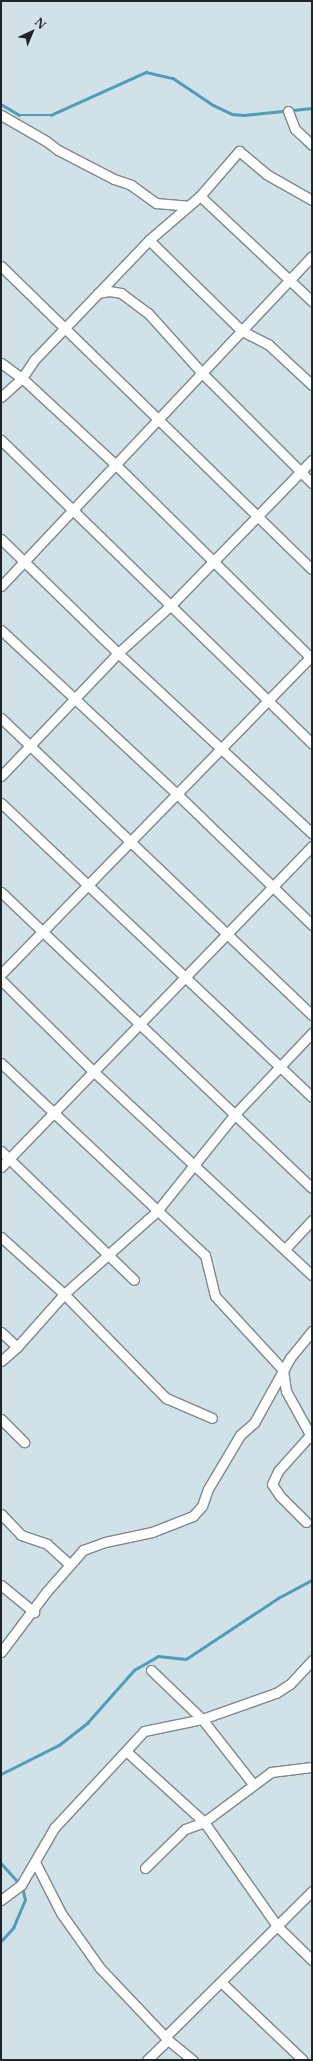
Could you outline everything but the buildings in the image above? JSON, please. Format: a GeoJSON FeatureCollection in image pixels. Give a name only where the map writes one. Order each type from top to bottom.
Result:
{"type":"FeatureCollection","features":[{"type":"Feature","properties":{"kind":"street"},"geometry":{"type":"LineString","coordinates":[[288,111],[295,129],[312,145]]}},
{"type":"Feature","properties":{"kind":"street"},"geometry":{"type":"LineString","coordinates":[[1,115],[46,141],[58,150],[114,179],[131,185],[156,203],[188,206]]}},
{"type":"Feature","properties":{"kind":"street"},"geometry":{"type":"LineString","coordinates":[[1,397],[22,378],[35,359],[149,240],[200,196],[239,151],[266,174],[312,200]]}},
{"type":"Feature","properties":{"kind":"street"},"geometry":{"type":"LineString","coordinates":[[200,196],[312,301]]}},
{"type":"Feature","properties":{"kind":"street"},"geometry":{"type":"LineString","coordinates":[[149,240],[242,331],[269,345],[312,385]]}},
{"type":"Feature","properties":{"kind":"street"},"geometry":{"type":"LineString","coordinates":[[1,586],[70,510],[116,466],[312,256]]}},
{"type":"Feature","properties":{"kind":"street"},"geometry":{"type":"LineString","coordinates":[[1,266],[64,328],[160,418],[258,517],[312,568]]}},
{"type":"Feature","properties":{"kind":"street"},"geometry":{"type":"LineString","coordinates":[[98,293],[109,291],[121,293],[148,313],[202,373],[312,483]]}},
{"type":"Feature","properties":{"kind":"street"},"geometry":{"type":"LineString","coordinates":[[1,363],[22,378],[116,466],[212,563],[311,657],[130,840],[1,974]]}},
{"type":"Feature","properties":{"kind":"street"},"geometry":{"type":"LineString","coordinates":[[1,440],[70,510],[312,744]]}},
{"type":"Feature","properties":{"kind":"street"},"geometry":{"type":"LineString","coordinates":[[1,776],[118,653],[170,606],[312,460]]}},
{"type":"Feature","properties":{"kind":"street"},"geometry":{"type":"LineString","coordinates":[[1,539],[118,653],[312,833]]}},
{"type":"Feature","properties":{"kind":"street"},"geometry":{"type":"LineString","coordinates":[[1,630],[176,793],[271,888],[312,925]]}},
{"type":"Feature","properties":{"kind":"street"},"geometry":{"type":"LineString","coordinates":[[1,718],[130,840],[226,934],[312,1014]]}},
{"type":"Feature","properties":{"kind":"street"},"geometry":{"type":"LineString","coordinates":[[1,803],[86,886],[312,1096]]}},
{"type":"Feature","properties":{"kind":"street"},"geometry":{"type":"LineString","coordinates":[[1,1167],[312,846]]}},
{"type":"Feature","properties":{"kind":"street"},"geometry":{"type":"LineString","coordinates":[[1,892],[312,1188]]}},
{"type":"Feature","properties":{"kind":"street"},"geometry":{"type":"LineString","coordinates":[[1,980],[193,1165],[262,1225],[312,1275]]}},
{"type":"Feature","properties":{"kind":"street"},"geometry":{"type":"LineString","coordinates":[[1,1361],[17,1347],[64,1294],[157,1211],[235,1114],[312,1033]]}},
{"type":"Feature","properties":{"kind":"street"},"geometry":{"type":"LineString","coordinates":[[1,1063],[205,1255],[215,1296],[283,1370],[286,1390],[311,1435],[278,1471],[272,1484],[280,1496],[306,1522]]}},
{"type":"Feature","properties":{"kind":"street"},"geometry":{"type":"LineString","coordinates":[[1,1151],[109,1254],[134,1280]]}},
{"type":"Feature","properties":{"kind":"street"},"geometry":{"type":"LineString","coordinates":[[285,1249],[312,1220]]}},
{"type":"Feature","properties":{"kind":"street"},"geometry":{"type":"LineString","coordinates":[[1,1237],[64,1294],[166,1398],[212,1418]]}},
{"type":"Feature","properties":{"kind":"street"},"geometry":{"type":"LineString","coordinates":[[1,1652],[34,1612],[69,1564],[83,1550],[105,1542],[152,1532],[193,1516],[202,1506],[208,1489],[240,1435],[254,1423],[283,1370],[312,1331]]}},
{"type":"Feature","properties":{"kind":"street"},"geometry":{"type":"LineString","coordinates":[[1,1332],[17,1347]]}},
{"type":"Feature","properties":{"kind":"street"},"geometry":{"type":"LineString","coordinates":[[1,1419],[24,1442]]}},
{"type":"Feature","properties":{"kind":"street"},"geometry":{"type":"LineString","coordinates":[[1,1514],[21,1535],[47,1544],[69,1564]]}},
{"type":"Feature","properties":{"kind":"street"},"geometry":{"type":"LineString","coordinates":[[1,1585],[34,1612]]}},
{"type":"Feature","properties":{"kind":"street"},"geometry":{"type":"LineString","coordinates":[[1,1900],[21,1885],[54,1828],[144,1731],[202,1719],[276,1693],[290,1684],[312,1660]]}},
{"type":"Feature","properties":{"kind":"street"},"geometry":{"type":"LineString","coordinates":[[151,1670],[202,1719],[253,1784]]}},
{"type":"Feature","properties":{"kind":"street"},"geometry":{"type":"LineString","coordinates":[[126,1752],[204,1822],[277,1926],[312,1960]]}},
{"type":"Feature","properties":{"kind":"street"},"geometry":{"type":"LineString","coordinates":[[145,1868],[185,1828],[204,1822],[271,1772],[288,1768],[312,1767]]}},
{"type":"Feature","properties":{"kind":"street"},"geometry":{"type":"LineString","coordinates":[[35,1862],[61,1913],[100,1968],[167,2038],[193,2060]]}},
{"type":"Feature","properties":{"kind":"street"},"geometry":{"type":"LineString","coordinates":[[147,2060],[221,1982],[312,1891]]}},
{"type":"Feature","properties":{"kind":"street"},"geometry":{"type":"LineString","coordinates":[[221,1982],[303,2060]]}},
{"type":"Feature","properties":{"kind":"waterway"},"geometry":{"type":"LineString","coordinates":[[1,104],[19,115],[51,115],[146,72],[173,78],[213,105],[232,114],[244,115],[312,108]]}},
{"type":"Feature","properties":{"kind":"waterway"},"geometry":{"type":"LineString","coordinates":[[1,1774],[59,1745],[87,1723],[134,1670],[158,1656],[186,1659],[278,1598],[312,1580]]}},
{"type":"Feature","properties":{"kind":"waterway"},"geometry":{"type":"LineString","coordinates":[[1,1863],[19,1883]]}},
{"type":"Feature","properties":{"kind":"waterway"},"geometry":{"type":"LineString","coordinates":[[1,1941],[13,1928],[25,1900],[22,1887]]}}]}
